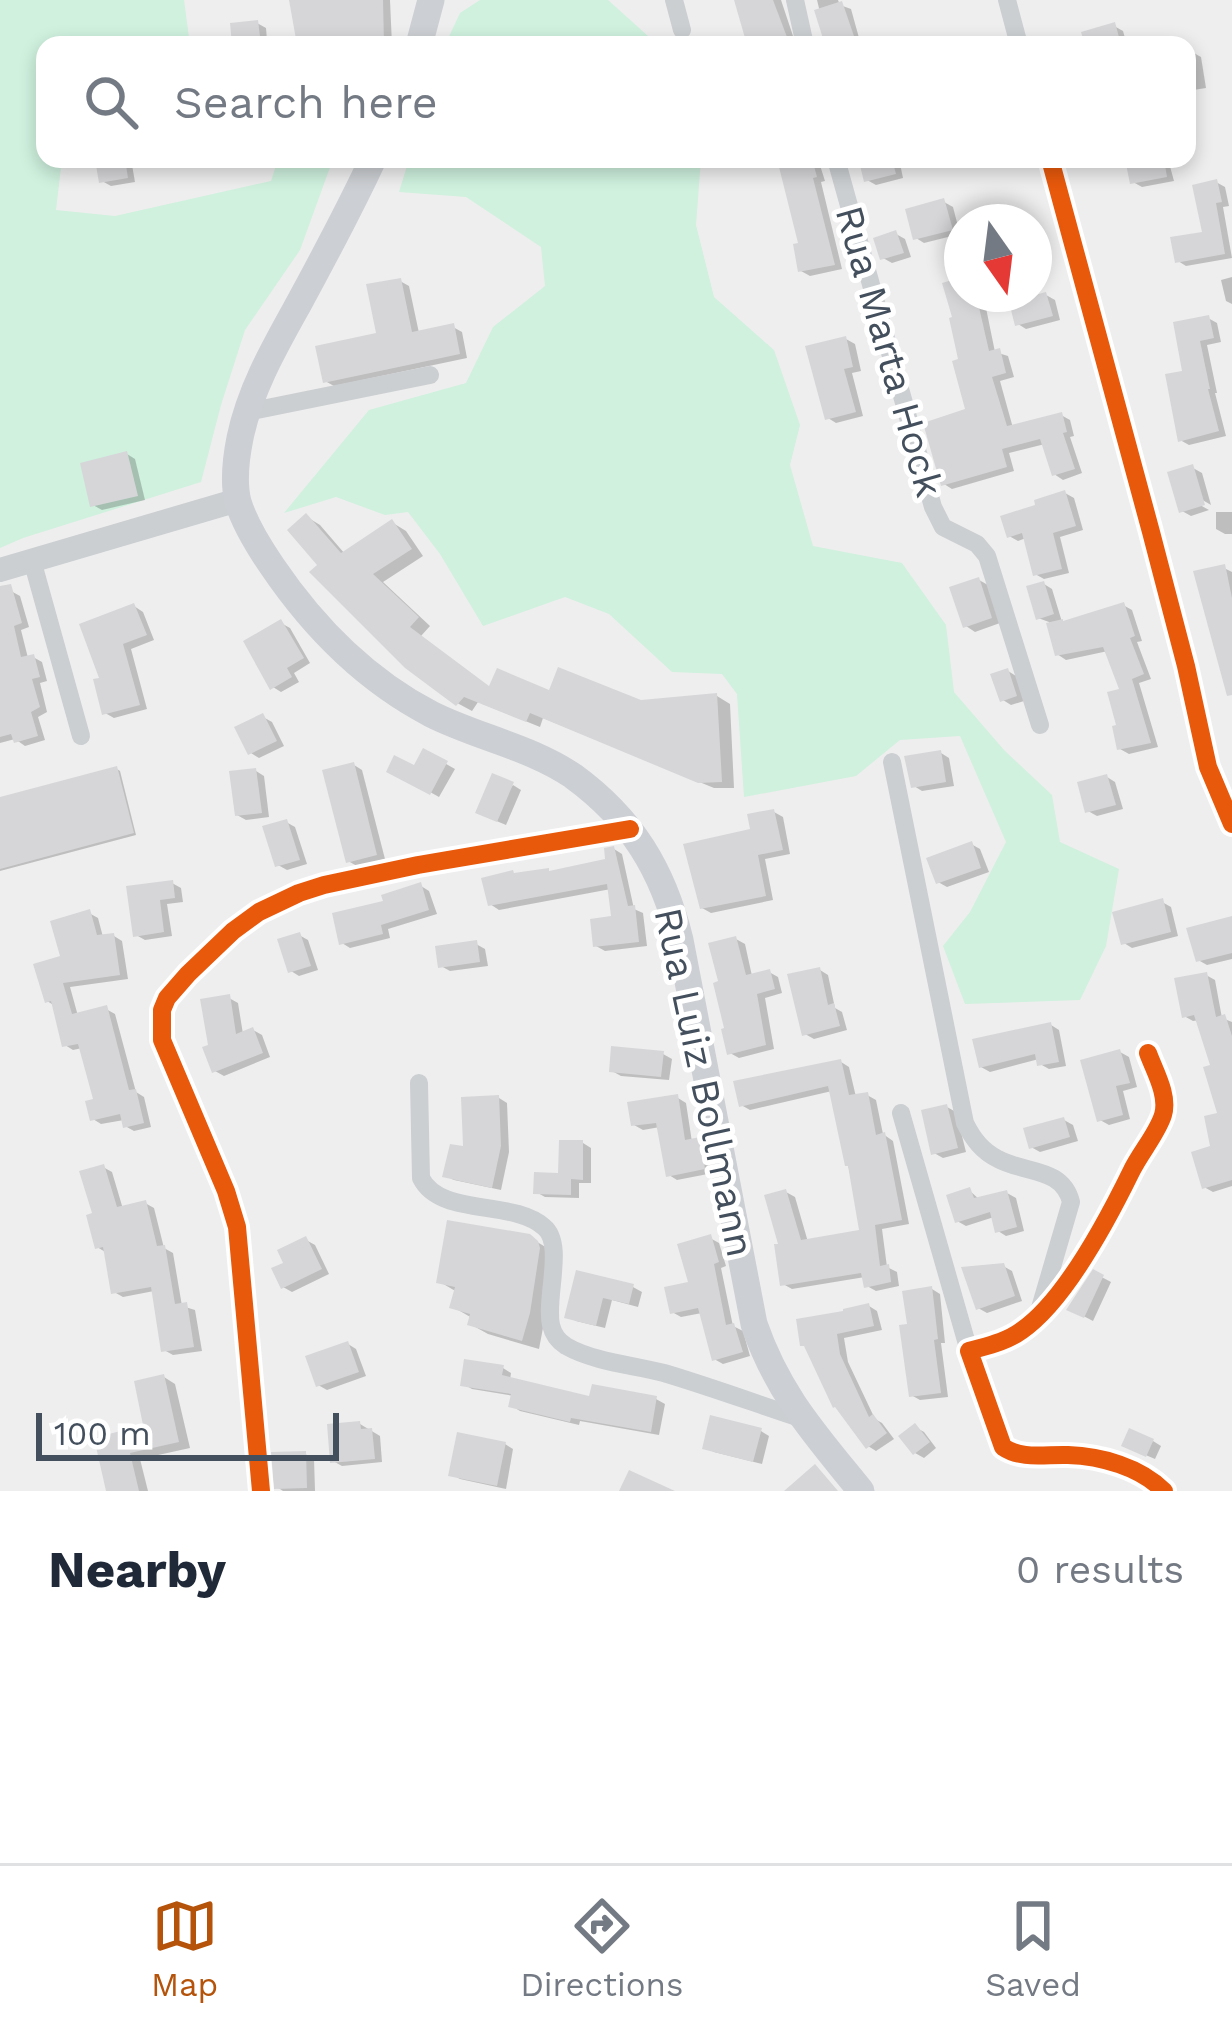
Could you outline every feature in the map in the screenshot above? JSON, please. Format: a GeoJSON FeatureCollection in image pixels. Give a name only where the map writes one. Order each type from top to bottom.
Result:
{"type":"FeatureCollection","features":[{"type":"Feature","properties":{"kind":"main road"},"geometry":{"type":"LineString","coordinates":[[421,36],[431,0]]}},
{"type":"Feature","properties":{"kind":"main road","name":"Rua Luiz Bollmann"},"geometry":{"type":"LineString","coordinates":[[369,168],[273,351],[247,412],[236,461],[238,500],[260,549],[299,604],[366,673],[430,713],[568,773],[630,829],[655,866],[676,924],[754,1324],[775,1376],[861,1491]]}},
{"type":"Feature","properties":{"kind":"street"},"geometry":{"type":"LineString","coordinates":[[674,0],[682,30]]}},
{"type":"Feature","properties":{"kind":"street"},"geometry":{"type":"LineString","coordinates":[[795,0],[803,36]]}},
{"type":"Feature","properties":{"kind":"street"},"geometry":{"type":"LineString","coordinates":[[1007,0],[1017,36]]}},
{"type":"Feature","properties":{"kind":"street","name":"Rua Marta Hock"},"geometry":{"type":"LineString","coordinates":[[839,168],[933,507],[943,527],[977,544],[987,556],[1040,725]]}},
{"type":"Feature","properties":{"kind":"street"},"geometry":{"type":"LineString","coordinates":[[1051,168],[1186,665],[1208,767],[1232,824]]}},
{"type":"Feature","properties":{"kind":"street"},"geometry":{"type":"LineString","coordinates":[[247,412],[430,375]]}},
{"type":"Feature","properties":{"kind":"street"},"geometry":{"type":"LineString","coordinates":[[0,570],[238,500]]}},
{"type":"Feature","properties":{"kind":"street"},"geometry":{"type":"LineString","coordinates":[[32,560],[81,736]]}},
{"type":"Feature","properties":{"kind":"street"},"geometry":{"type":"LineString","coordinates":[[892,762],[965,1123],[982,1149],[1024,1169],[1053,1176],[1069,1192],[1071,1202],[1059,1250],[1037,1318]]}},
{"type":"Feature","properties":{"kind":"street"},"geometry":{"type":"LineString","coordinates":[[261,1491],[237,1227],[167,1055],[161,1023],[167,998],[233,931],[298,893],[418,865],[630,829]]}},
{"type":"Feature","properties":{"kind":"street"},"geometry":{"type":"LineString","coordinates":[[969,1351],[1018,1333],[1037,1318],[1107,1221],[1162,1117],[1161,1088],[1148,1053]]}},
{"type":"Feature","properties":{"kind":"street"},"geometry":{"type":"LineString","coordinates":[[418,1083],[421,1178],[426,1189],[542,1224],[554,1246],[550,1317],[559,1341],[584,1353],[667,1374],[803,1419]]}},
{"type":"Feature","properties":{"kind":"street"},"geometry":{"type":"LineString","coordinates":[[901,1113],[969,1351],[1003,1447],[1022,1455],[1095,1457],[1138,1473],[1164,1491]]}},
{"type":"Feature","properties":{"kind":"green space"},"geometry":{"type":"Polygon","coordinates":[[[0,0],[184,0],[189,36],[36,36],[36,168],[61,168],[56,210],[115,216],[271,181],[275,168],[330,168],[300,250],[245,330],[201,482],[0,548],[0,0]]]}},
{"type":"Feature","properties":{"kind":"green space"},"geometry":{"type":"Polygon","coordinates":[[[480,0],[608,0],[648,36],[449,36],[460,13],[480,0]]]}},
{"type":"Feature","properties":{"kind":"green space"},"geometry":{"type":"Polygon","coordinates":[[[406,168],[700,168],[696,225],[714,297],[774,350],[800,425],[790,465],[813,546],[902,563],[946,625],[954,692],[1004,750],[1052,795],[1060,842],[1119,869],[1106,946],[1080,1000],[965,1004],[943,946],[970,912],[1006,842],[960,736],[900,740],[856,776],[744,797],[737,694],[722,674],[672,672],[609,614],[565,597],[483,626],[440,554],[408,512],[385,515],[336,497],[284,513],[369,410],[466,383],[493,327],[545,286],[541,247],[466,197],[399,192],[406,168]]]}},
{"type":"Feature","properties":{"kind":"building"},"geometry":{"type":"Polygon","coordinates":[[[289,0],[383,0],[384,36],[295,36],[289,0]]]}},
{"type":"Feature","properties":{"kind":"building"},"geometry":{"type":"Polygon","coordinates":[[[734,0],[773,0],[787,36],[744,36],[734,0]]]}},
{"type":"Feature","properties":{"kind":"building"},"geometry":{"type":"Polygon","coordinates":[[[842,1],[854,36],[822,36],[814,10],[842,1]]]}},
{"type":"Feature","properties":{"kind":"building"},"geometry":{"type":"Polygon","coordinates":[[[258,20],[260,36],[231,36],[230,23],[258,20]]]}},
{"type":"Feature","properties":{"kind":"building"},"geometry":{"type":"Polygon","coordinates":[[[1115,22],[1119,36],[1082,36],[1081,32],[1115,22]]]}},
{"type":"Feature","properties":{"kind":"building"},"geometry":{"type":"Polygon","coordinates":[[[96,168],[126,168],[128,178],[99,183],[96,168]]]}},
{"type":"Feature","properties":{"kind":"building"},"geometry":{"type":"Polygon","coordinates":[[[779,168],[814,168],[835,265],[798,272],[793,244],[798,243],[779,168]]]}},
{"type":"Feature","properties":{"kind":"building"},"geometry":{"type":"Polygon","coordinates":[[[861,168],[894,168],[896,174],[864,182],[861,168]]]}},
{"type":"Feature","properties":{"kind":"building"},"geometry":{"type":"Polygon","coordinates":[[[1127,168],[1166,168],[1167,177],[1130,184],[1127,168]]]}},
{"type":"Feature","properties":{"kind":"building"},"geometry":{"type":"Polygon","coordinates":[[[1217,179],[1225,254],[1175,263],[1170,237],[1202,232],[1192,185],[1217,179]]]}},
{"type":"Feature","properties":{"kind":"building"},"geometry":{"type":"Polygon","coordinates":[[[944,198],[944,232],[913,240],[905,209],[944,198]]]}},
{"type":"Feature","properties":{"kind":"building"},"geometry":{"type":"Polygon","coordinates":[[[896,230],[904,253],[880,260],[873,238],[896,230]]]}},
{"type":"Feature","properties":{"kind":"building"},"geometry":{"type":"Polygon","coordinates":[[[401,278],[412,332],[454,323],[460,354],[323,383],[315,346],[376,333],[366,284],[401,278]]]}},
{"type":"Feature","properties":{"kind":"building"},"geometry":{"type":"Polygon","coordinates":[[[951,312],[980,312],[989,351],[1000,348],[1006,373],[992,377],[1007,426],[1062,412],[1067,432],[1063,433],[1075,469],[1052,476],[1040,439],[1002,449],[1007,467],[941,486],[923,423],[965,409],[952,361],[958,359],[951,312]]]}},
{"type":"Feature","properties":{"kind":"building"},"geometry":{"type":"Polygon","coordinates":[[[1012,312],[1052,312],[1053,316],[1015,326],[1012,312]]]}},
{"type":"Feature","properties":{"kind":"building"},"geometry":{"type":"Polygon","coordinates":[[[1209,315],[1214,338],[1200,341],[1219,431],[1178,442],[1165,374],[1182,371],[1173,322],[1209,315]]]}},
{"type":"Feature","properties":{"kind":"building"},"geometry":{"type":"Polygon","coordinates":[[[846,336],[853,367],[844,369],[856,412],[825,420],[805,346],[846,336]]]}},
{"type":"Feature","properties":{"kind":"building"},"geometry":{"type":"Polygon","coordinates":[[[127,451],[138,496],[90,507],[80,463],[127,451]]]}},
{"type":"Feature","properties":{"kind":"building"},"geometry":{"type":"Polygon","coordinates":[[[1193,464],[1205,505],[1179,513],[1167,472],[1193,464]]]}},
{"type":"Feature","properties":{"kind":"building"},"geometry":{"type":"Polygon","coordinates":[[[1065,490],[1076,526],[1053,533],[1062,569],[1033,576],[1022,533],[1007,538],[1000,516],[1065,490]]]}},
{"type":"Feature","properties":{"kind":"building"},"geometry":{"type":"Polygon","coordinates":[[[306,513],[341,553],[392,519],[412,549],[373,574],[419,617],[410,627],[489,686],[497,668],[549,690],[558,667],[641,700],[717,693],[722,782],[698,783],[530,713],[526,722],[464,697],[456,706],[405,668],[309,572],[317,565],[287,530],[306,513]]]}},
{"type":"Feature","properties":{"kind":"building"},"geometry":{"type":"Polygon","coordinates":[[[1225,564],[1232,598],[1232,695],[1227,696],[1193,571],[1225,564]]]}},
{"type":"Feature","properties":{"kind":"building"},"geometry":{"type":"Polygon","coordinates":[[[979,577],[992,618],[963,628],[949,587],[979,577]]]}},
{"type":"Feature","properties":{"kind":"building"},"geometry":{"type":"Polygon","coordinates":[[[1044,581],[1054,614],[1036,620],[1026,586],[1044,581]]]}},
{"type":"Feature","properties":{"kind":"building"},"geometry":{"type":"Polygon","coordinates":[[[11,584],[22,623],[14,626],[21,657],[34,654],[40,677],[32,679],[40,707],[31,712],[38,736],[14,743],[11,734],[0,737],[0,586],[11,584]]]}},
{"type":"Feature","properties":{"kind":"building"},"geometry":{"type":"Polygon","coordinates":[[[1124,602],[1135,636],[1130,638],[1144,674],[1132,679],[1151,743],[1117,750],[1107,692],[1119,689],[1103,647],[1055,656],[1046,623],[1124,602]]]}},
{"type":"Feature","properties":{"kind":"building"},"geometry":{"type":"Polygon","coordinates":[[[134,603],[147,635],[123,644],[140,705],[102,715],[93,679],[99,678],[79,624],[134,603]]]}},
{"type":"Feature","properties":{"kind":"building"},"geometry":{"type":"Polygon","coordinates":[[[281,619],[304,658],[287,668],[292,677],[270,690],[243,641],[281,619]]]}},
{"type":"Feature","properties":{"kind":"building"},"geometry":{"type":"Polygon","coordinates":[[[1008,668],[1017,696],[1000,702],[990,674],[1008,668]]]}},
{"type":"Feature","properties":{"kind":"building"},"geometry":{"type":"Polygon","coordinates":[[[263,713],[277,741],[248,755],[234,727],[263,713]]]}},
{"type":"Feature","properties":{"kind":"building"},"geometry":{"type":"Polygon","coordinates":[[[423,748],[448,761],[430,795],[386,772],[394,755],[414,765],[423,748]]]}},
{"type":"Feature","properties":{"kind":"building"},"geometry":{"type":"Polygon","coordinates":[[[941,750],[946,782],[911,788],[904,756],[941,750]]]}},
{"type":"Feature","properties":{"kind":"building"},"geometry":{"type":"Polygon","coordinates":[[[354,762],[377,855],[346,863],[322,770],[354,762]]]}},
{"type":"Feature","properties":{"kind":"building"},"geometry":{"type":"Polygon","coordinates":[[[117,766],[134,833],[0,869],[0,797],[117,766]]]}},
{"type":"Feature","properties":{"kind":"building"},"geometry":{"type":"Polygon","coordinates":[[[256,768],[262,813],[235,816],[229,771],[256,768]]]}},
{"type":"Feature","properties":{"kind":"building"},"geometry":{"type":"Polygon","coordinates":[[[492,773],[514,782],[497,822],[475,813],[492,773]]]}},
{"type":"Feature","properties":{"kind":"building"},"geometry":{"type":"Polygon","coordinates":[[[1107,774],[1116,805],[1085,813],[1077,782],[1107,774]]]}},
{"type":"Feature","properties":{"kind":"building"},"geometry":{"type":"Polygon","coordinates":[[[774,809],[783,850],[758,855],[766,896],[700,909],[683,844],[750,829],[747,814],[774,809]]]}},
{"type":"Feature","properties":{"kind":"building"},"geometry":{"type":"Polygon","coordinates":[[[287,819],[300,860],[275,867],[262,826],[287,819]]]}},
{"type":"Feature","properties":{"kind":"building"},"geometry":{"type":"Polygon","coordinates":[[[972,841],[981,868],[936,884],[926,858],[972,841]]]}},
{"type":"Feature","properties":{"kind":"building"},"geometry":{"type":"Polygon","coordinates":[[[614,846],[628,906],[635,905],[639,942],[593,947],[590,919],[611,916],[607,884],[488,906],[481,878],[605,859],[604,848],[614,846]]]}},
{"type":"Feature","properties":{"kind":"building"},"geometry":{"type":"Polygon","coordinates":[[[173,880],[175,898],[160,900],[164,932],[133,937],[126,886],[173,880]]]}},
{"type":"Feature","properties":{"kind":"building"},"geometry":{"type":"Polygon","coordinates":[[[421,882],[429,910],[381,925],[383,934],[339,945],[332,913],[383,901],[381,895],[421,882]]]}},
{"type":"Feature","properties":{"kind":"building"},"geometry":{"type":"Polygon","coordinates":[[[1163,898],[1171,932],[1121,945],[1112,912],[1163,898]]]}},
{"type":"Feature","properties":{"kind":"building"},"geometry":{"type":"Polygon","coordinates":[[[90,909],[97,935],[114,933],[120,975],[63,983],[72,1014],[107,1005],[129,1090],[136,1089],[144,1123],[123,1128],[120,1114],[90,1121],[85,1101],[93,1099],[78,1044],[62,1047],[51,1001],[45,1003],[33,964],[60,956],[50,921],[90,909]]]}},
{"type":"Feature","properties":{"kind":"building"},"geometry":{"type":"Polygon","coordinates":[[[1232,916],[1232,953],[1196,962],[1186,928],[1232,916]]]}},
{"type":"Feature","properties":{"kind":"building"},"geometry":{"type":"Polygon","coordinates":[[[300,932],[311,966],[288,973],[277,939],[300,932]]]}},
{"type":"Feature","properties":{"kind":"building"},"geometry":{"type":"Polygon","coordinates":[[[736,936],[746,975],[770,969],[775,989],[757,994],[766,1045],[727,1055],[708,943],[736,936]]]}},
{"type":"Feature","properties":{"kind":"building"},"geometry":{"type":"Polygon","coordinates":[[[477,940],[480,962],[438,968],[435,946],[477,940]]]}},
{"type":"Feature","properties":{"kind":"building"},"geometry":{"type":"Polygon","coordinates":[[[820,967],[828,1005],[834,1003],[840,1026],[802,1036],[787,974],[820,967]]]}},
{"type":"Feature","properties":{"kind":"building"},"geometry":{"type":"Polygon","coordinates":[[[1207,972],[1216,1017],[1225,1014],[1232,1036],[1232,1180],[1202,1189],[1191,1152],[1210,1146],[1204,1116],[1217,1113],[1203,1067],[1210,1065],[1194,1015],[1182,1018],[1174,978],[1207,972]]]}},
{"type":"Feature","properties":{"kind":"building"},"geometry":{"type":"Polygon","coordinates":[[[230,994],[236,1034],[253,1027],[263,1053],[212,1073],[202,1047],[208,1045],[200,999],[230,994]]]}},
{"type":"Feature","properties":{"kind":"building"},"geometry":{"type":"Polygon","coordinates":[[[1051,1022],[1059,1062],[1037,1066],[1035,1054],[979,1068],[972,1039],[1051,1022]]]}},
{"type":"Feature","properties":{"kind":"building"},"geometry":{"type":"Polygon","coordinates":[[[611,1046],[664,1051],[661,1077],[609,1072],[611,1046]]]}},
{"type":"Feature","properties":{"kind":"building"},"geometry":{"type":"Polygon","coordinates":[[[1120,1049],[1130,1083],[1116,1086],[1123,1115],[1097,1122],[1080,1060],[1120,1049]]]}},
{"type":"Feature","properties":{"kind":"building"},"geometry":{"type":"Polygon","coordinates":[[[841,1059],[849,1095],[868,1092],[876,1135],[885,1132],[902,1220],[875,1225],[880,1266],[889,1264],[891,1282],[864,1288],[861,1273],[780,1286],[774,1244],[778,1244],[764,1195],[786,1189],[801,1240],[859,1230],[848,1166],[828,1086],[739,1107],[733,1081],[841,1059]]]}},
{"type":"Feature","properties":{"kind":"building"},"geometry":{"type":"Polygon","coordinates":[[[678,1094],[685,1140],[700,1137],[705,1169],[666,1177],[656,1123],[631,1126],[627,1102],[678,1094]]]}},
{"type":"Feature","properties":{"kind":"building"},"geometry":{"type":"Polygon","coordinates":[[[499,1095],[501,1146],[492,1188],[442,1177],[450,1144],[463,1146],[461,1097],[499,1095]]]}},
{"type":"Feature","properties":{"kind":"building"},"geometry":{"type":"Polygon","coordinates":[[[947,1104],[958,1148],[931,1155],[921,1110],[947,1104]]]}},
{"type":"Feature","properties":{"kind":"building"},"geometry":{"type":"Polygon","coordinates":[[[1064,1117],[1070,1137],[1029,1149],[1023,1128],[1064,1117]]]}},
{"type":"Feature","properties":{"kind":"building"},"geometry":{"type":"Polygon","coordinates":[[[559,1140],[583,1140],[583,1180],[571,1179],[571,1195],[533,1194],[534,1172],[558,1173],[559,1140]]]}},
{"type":"Feature","properties":{"kind":"building"},"geometry":{"type":"Polygon","coordinates":[[[104,1164],[117,1207],[146,1200],[157,1246],[165,1245],[175,1304],[187,1302],[194,1347],[161,1352],[151,1287],[111,1294],[103,1247],[95,1249],[86,1215],[92,1213],[79,1171],[104,1164]]]}},
{"type":"Feature","properties":{"kind":"building"},"geometry":{"type":"Polygon","coordinates":[[[970,1187],[974,1198],[1007,1190],[1017,1227],[995,1233],[990,1212],[955,1223],[946,1195],[970,1187]]]}},
{"type":"Feature","properties":{"kind":"building"},"geometry":{"type":"Polygon","coordinates":[[[447,1220],[530,1234],[538,1241],[522,1341],[467,1325],[470,1314],[449,1308],[455,1287],[436,1283],[447,1220]]]}},
{"type":"Feature","properties":{"kind":"building"},"geometry":{"type":"Polygon","coordinates":[[[711,1234],[726,1325],[734,1323],[743,1352],[712,1361],[698,1308],[670,1314],[664,1287],[688,1282],[677,1244],[711,1234]]]}},
{"type":"Feature","properties":{"kind":"building"},"geometry":{"type":"Polygon","coordinates":[[[306,1236],[322,1269],[281,1289],[271,1268],[283,1263],[277,1250],[306,1236]]]}},
{"type":"Feature","properties":{"kind":"building"},"geometry":{"type":"Polygon","coordinates":[[[1004,1263],[1015,1296],[976,1310],[961,1267],[1004,1263]]]}},
{"type":"Feature","properties":{"kind":"building"},"geometry":{"type":"Polygon","coordinates":[[[1093,1269],[1104,1275],[1084,1318],[1066,1310],[1093,1269]]]}},
{"type":"Feature","properties":{"kind":"building"},"geometry":{"type":"Polygon","coordinates":[[[576,1270],[634,1284],[629,1304],[603,1298],[596,1326],[564,1318],[576,1270]]]}},
{"type":"Feature","properties":{"kind":"building"},"geometry":{"type":"Polygon","coordinates":[[[932,1286],[941,1393],[909,1397],[899,1325],[907,1324],[902,1291],[932,1286]]]}},
{"type":"Feature","properties":{"kind":"building"},"geometry":{"type":"Polygon","coordinates":[[[869,1303],[874,1326],[837,1334],[840,1354],[869,1417],[873,1414],[887,1433],[866,1449],[833,1408],[800,1346],[796,1319],[869,1303]]]}},
{"type":"Feature","properties":{"kind":"building"},"geometry":{"type":"Polygon","coordinates":[[[348,1341],[359,1372],[316,1387],[305,1356],[348,1341]]]}},
{"type":"Feature","properties":{"kind":"building"},"geometry":{"type":"Polygon","coordinates":[[[464,1359],[504,1365],[502,1375],[589,1396],[592,1384],[657,1396],[651,1432],[571,1418],[570,1422],[508,1407],[511,1394],[460,1386],[464,1359]]]}},
{"type":"Feature","properties":{"kind":"building"},"geometry":{"type":"Polygon","coordinates":[[[164,1374],[179,1442],[130,1453],[139,1491],[106,1491],[94,1438],[143,1425],[134,1381],[164,1374]]]}},
{"type":"Feature","properties":{"kind":"building"},"geometry":{"type":"Polygon","coordinates":[[[710,1415],[762,1428],[753,1462],[702,1449],[710,1415]]]}},
{"type":"Feature","properties":{"kind":"building"},"geometry":{"type":"Polygon","coordinates":[[[360,1421],[361,1429],[372,1428],[375,1459],[330,1463],[327,1424],[360,1421]]]}},
{"type":"Feature","properties":{"kind":"building"},"geometry":{"type":"Polygon","coordinates":[[[915,1423],[930,1442],[913,1455],[898,1436],[915,1423]]]}},
{"type":"Feature","properties":{"kind":"building"},"geometry":{"type":"Polygon","coordinates":[[[1129,1428],[1154,1439],[1146,1457],[1121,1446],[1129,1428]]]}},
{"type":"Feature","properties":{"kind":"building"},"geometry":{"type":"Polygon","coordinates":[[[457,1432],[506,1442],[497,1486],[448,1476],[457,1432]]]}},
{"type":"Feature","properties":{"kind":"building"},"geometry":{"type":"Polygon","coordinates":[[[306,1451],[307,1488],[274,1489],[271,1452],[306,1451]]]}},
{"type":"Feature","properties":{"kind":"building"},"geometry":{"type":"Polygon","coordinates":[[[815,1464],[838,1491],[784,1491],[815,1464]]]}},
{"type":"Feature","properties":{"kind":"building"},"geometry":{"type":"Polygon","coordinates":[[[629,1470],[675,1491],[619,1491],[629,1470]]]}},
{"type":"Feature","properties":{"kind":"cycle path"},"geometry":{"type":"LineString","coordinates":[[1052,168],[1186,666],[1208,767],[1232,824]]}},
{"type":"Feature","properties":{"kind":"cycle path"},"geometry":{"type":"LineString","coordinates":[[261,1491],[237,1227],[162,1040],[167,998],[233,931],[299,893],[418,865],[630,829]]}},
{"type":"Feature","properties":{"kind":"cycle path"},"geometry":{"type":"LineString","coordinates":[[1148,1053],[1162,1091],[1163,1115],[1098,1235],[1037,1317],[1009,1338],[969,1351],[1003,1447],[1026,1455],[1107,1461],[1144,1475],[1164,1491]]}}]}
